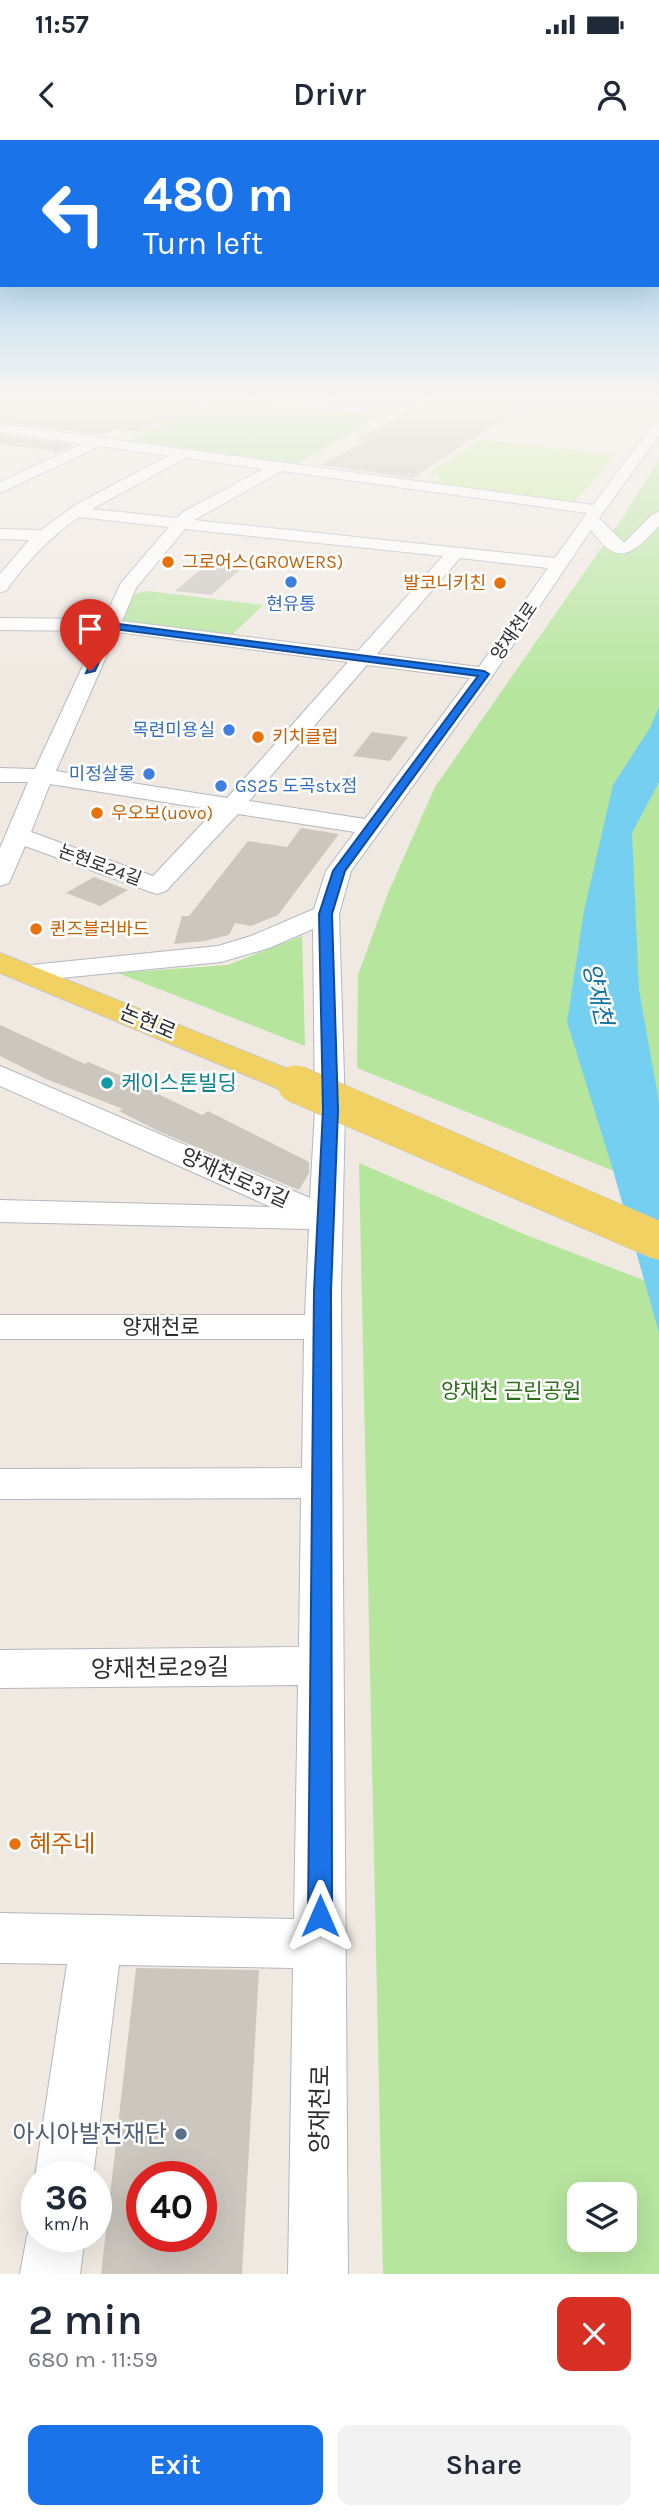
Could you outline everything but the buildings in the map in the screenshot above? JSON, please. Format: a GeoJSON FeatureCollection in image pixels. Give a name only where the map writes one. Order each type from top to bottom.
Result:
{"type":"FeatureCollection","features":[{"type":"Feature","properties":{"kind":"main road","name":"논현로"},"geometry":{"type":"LineString","coordinates":[[0,962],[296,1084],[659,1241]]}},
{"type":"Feature","properties":{"kind":"street"},"geometry":{"type":"LineString","coordinates":[[0,587],[13,565],[44,535],[76,512],[107,496]]}},
{"type":"Feature","properties":{"kind":"street"},"geometry":{"type":"LineString","coordinates":[[0,878],[127,587],[189,515],[225,496]]}},
{"type":"Feature","properties":{"kind":"street"},"geometry":{"type":"LineString","coordinates":[[463,496],[595,516],[602,533],[621,549],[628,548],[659,517]]}},
{"type":"Feature","properties":{"kind":"street","name":"양재천로"},"geometry":{"type":"LineString","coordinates":[[318,2274],[321,1483],[330,1110],[326,914],[339,871],[484,674],[610,496]]}},
{"type":"Feature","properties":{"kind":"street"},"geometry":{"type":"LineString","coordinates":[[76,512],[561,564]]}},
{"type":"Feature","properties":{"kind":"street"},"geometry":{"type":"LineString","coordinates":[[0,534],[44,535]]}},
{"type":"Feature","properties":{"kind":"street","name":"논현로24길"},"geometry":{"type":"LineString","coordinates":[[17,835],[157,886],[455,553]]}},
{"type":"Feature","properties":{"kind":"street"},"geometry":{"type":"LineString","coordinates":[[0,624],[111,625],[484,674]]}},
{"type":"Feature","properties":{"kind":"street"},"geometry":{"type":"LineString","coordinates":[[0,775],[43,776],[369,827]]}},
{"type":"Feature","properties":{"kind":"street"},"geometry":{"type":"LineString","coordinates":[[31,973],[221,954],[260,942],[326,914]]}},
{"type":"Feature","properties":{"kind":"street","name":"양재천로31길"},"geometry":{"type":"LineString","coordinates":[[0,1075],[326,1218]]}},
{"type":"Feature","properties":{"kind":"street","name":"양재천로31길"},"geometry":{"type":"LineString","coordinates":[[0,1211],[326,1218]]}},
{"type":"Feature","properties":{"kind":"street","name":"양재천로"},"geometry":{"type":"LineString","coordinates":[[0,1327],[323,1327]]}},
{"type":"Feature","properties":{"kind":"street"},"geometry":{"type":"LineString","coordinates":[[0,1484],[321,1483]]}},
{"type":"Feature","properties":{"kind":"street","name":"양재천로29길"},"geometry":{"type":"LineString","coordinates":[[0,1669],[321,1666]]}},
{"type":"Feature","properties":{"kind":"street"},"geometry":{"type":"LineString","coordinates":[[0,1938],[320,1944]]}},
{"type":"Feature","properties":{"kind":"street"},"geometry":{"type":"LineString","coordinates":[[66,2161],[96,1940]]}},
{"type":"Feature","properties":{"kind":"street"},"geometry":{"type":"LineString","coordinates":[[50,2274],[53,2252]]}},
{"type":"Feature","properties":{"kind":"green space"},"geometry":{"type":"Polygon","coordinates":[[[526,496],[580,496],[574,502],[526,496]]]}},
{"type":"Feature","properties":{"kind":"green space"},"geometry":{"type":"Polygon","coordinates":[[[637,496],[659,496],[659,1189],[357,1068],[358,975],[388,893],[435,787],[637,496]]]}},
{"type":"Feature","properties":{"kind":"green space"},"geometry":{"type":"Polygon","coordinates":[[[148,591],[263,605],[230,637],[121,621],[128,595],[148,591]]]}},
{"type":"Feature","properties":{"kind":"green space"},"geometry":{"type":"Polygon","coordinates":[[[302,936],[305,1046],[118,973],[228,965],[302,936]]]}},
{"type":"Feature","properties":{"kind":"green space","name":"양재천 근린공원"},"geometry":{"type":"Polygon","coordinates":[[[359,1163],[526,1235],[659,1286],[659,2274],[383,2274],[359,1163]]]}},
{"type":"Feature","properties":{"kind":"water","name":"양재천"},"geometry":{"type":"Polygon","coordinates":[[[659,707],[659,782],[632,833],[639,990],[659,1102],[659,1333],[613,1170],[567,1022],[584,911],[613,785],[650,728],[659,707]]]}},
{"type":"Feature","properties":{"kind":"place","name":"그로어스(GROWERS)"},"geometry":{"type":"Point","coordinates":[168,562]}},
{"type":"Feature","properties":{"kind":"place","name":"현유통"},"geometry":{"type":"Point","coordinates":[291,582]}},
{"type":"Feature","properties":{"kind":"place","name":"발코니키친"},"geometry":{"type":"Point","coordinates":[500,583]}},
{"type":"Feature","properties":{"kind":"place","name":"목련미용실"},"geometry":{"type":"Point","coordinates":[229,730]}},
{"type":"Feature","properties":{"kind":"place","name":"키치클럽"},"geometry":{"type":"Point","coordinates":[258,737]}},
{"type":"Feature","properties":{"kind":"place","name":"미정살롱"},"geometry":{"type":"Point","coordinates":[149,774]}},
{"type":"Feature","properties":{"kind":"place","name":"GS25 도곡stx점"},"geometry":{"type":"Point","coordinates":[221,786]}},
{"type":"Feature","properties":{"kind":"place","name":"우오보(uovo)"},"geometry":{"type":"Point","coordinates":[97,813]}},
{"type":"Feature","properties":{"kind":"place","name":"퀸즈블러바드"},"geometry":{"type":"Point","coordinates":[36,929]}},
{"type":"Feature","properties":{"kind":"place","name":"케이스톤빌딩"},"geometry":{"type":"Point","coordinates":[107,1083]}},
{"type":"Feature","properties":{"kind":"place","name":"혜주네"},"geometry":{"type":"Point","coordinates":[15,1844]}},
{"type":"Feature","properties":{"kind":"place","name":"아시아발전재단"},"geometry":{"type":"Point","coordinates":[181,2134]}},
{"type":"Feature","properties":{"kind":"route"},"geometry":{"type":"LineString","coordinates":[[90,671],[111,625],[484,674],[339,871],[326,914],[330,1110],[323,1291],[320,1916]]}}]}
